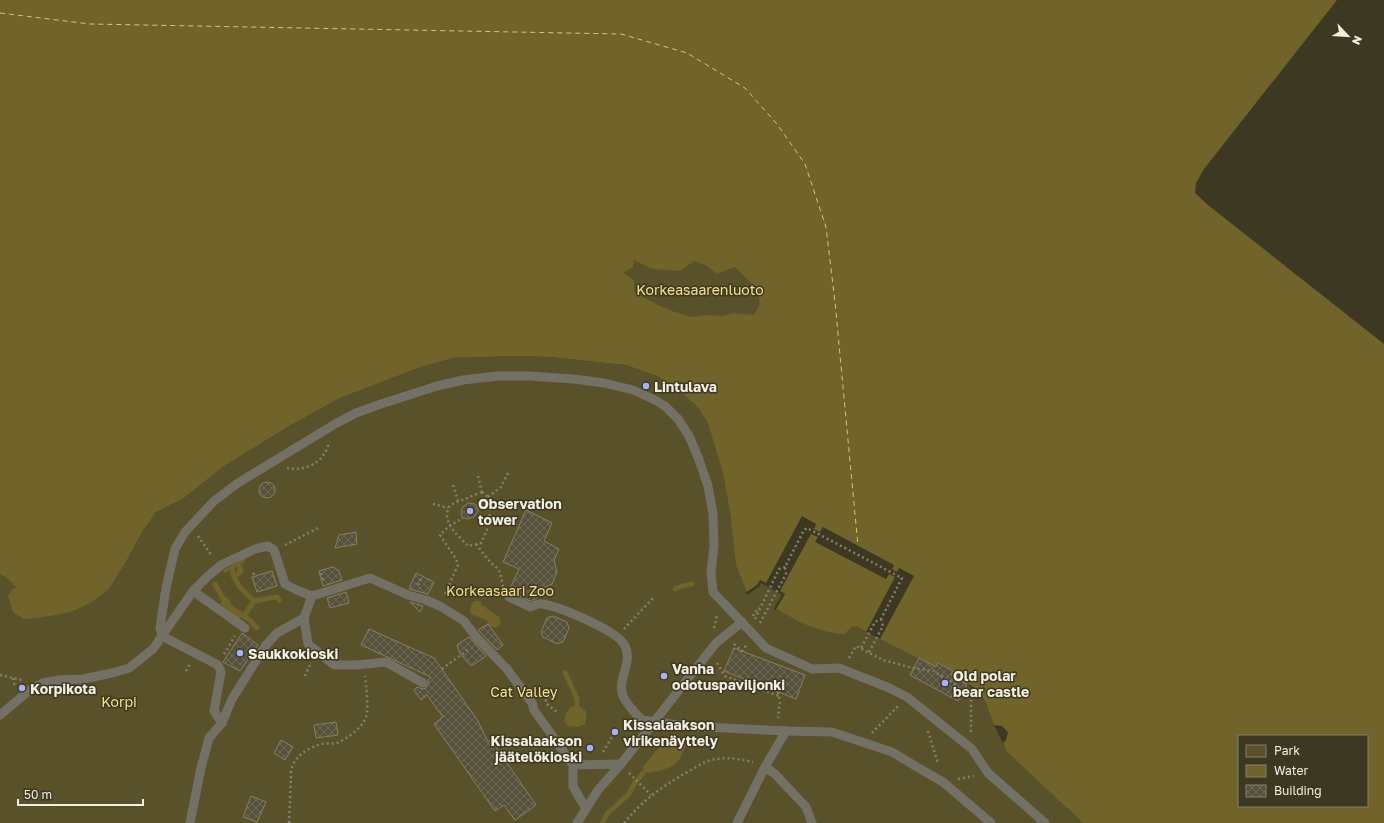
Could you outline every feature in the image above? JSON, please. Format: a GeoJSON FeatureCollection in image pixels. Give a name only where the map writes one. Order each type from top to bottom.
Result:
{"type":"FeatureCollection","features":[{"type":"Feature","properties":{"kind":"lane"},"geometry":{"type":"LineString","coordinates":[[222,723],[214,711],[221,672],[218,664],[162,636],[160,628],[174,549],[185,532],[214,500],[238,483],[335,424],[356,413],[437,386],[463,380],[498,376],[529,376],[574,379],[604,383],[633,390],[652,398],[665,406],[678,419],[689,436],[708,486],[713,514],[714,546],[711,572],[713,592],[766,648],[812,669],[843,669],[907,697],[972,749],[988,773],[1045,823]]}},
{"type":"Feature","properties":{"kind":"lane"},"geometry":{"type":"LineString","coordinates":[[0,715],[31,690],[43,683],[112,673],[129,668],[153,649],[193,591],[220,565],[255,549],[268,546],[275,552],[285,584],[299,592],[312,596],[370,578],[408,595],[426,600],[447,609],[464,622],[476,637],[507,669],[532,703],[534,710],[573,765],[573,786],[586,808]]}},
{"type":"Feature","properties":{"kind":"lane"},"geometry":{"type":"LineString","coordinates":[[193,591],[244,627]]}},
{"type":"Feature","properties":{"kind":"lane"},"geometry":{"type":"LineString","coordinates":[[312,596],[304,618],[308,644],[334,665],[386,662],[423,683]]}},
{"type":"Feature","properties":{"kind":"lane"},"geometry":{"type":"LineString","coordinates":[[510,597],[530,607],[541,604],[562,610],[596,624],[617,637],[625,645],[628,656],[628,662],[621,684],[622,694],[642,720],[686,726],[832,732],[892,752],[943,782],[991,823]]}},
{"type":"Feature","properties":{"kind":"lane"},"geometry":{"type":"LineString","coordinates":[[190,823],[201,768],[209,738],[222,723],[232,699],[266,645],[277,632],[304,618]]}},
{"type":"Feature","properties":{"kind":"lane"},"geometry":{"type":"LineString","coordinates":[[577,823],[598,790],[621,764],[653,721],[710,650],[716,643],[742,622]]}},
{"type":"Feature","properties":{"kind":"lane"},"geometry":{"type":"LineString","coordinates":[[737,823],[782,731]]}},
{"type":"Feature","properties":{"kind":"lane"},"geometry":{"type":"LineString","coordinates":[[573,765],[621,764]]}},
{"type":"Feature","properties":{"kind":"lane"},"geometry":{"type":"LineString","coordinates":[[765,767],[775,774],[806,807],[812,823]]}},
{"type":"Feature","properties":{"kind":"path"},"geometry":{"type":"LineString","coordinates":[[488,497],[501,487],[508,473]]}},
{"type":"Feature","properties":{"kind":"path"},"geometry":{"type":"LineString","coordinates":[[478,476],[482,492],[488,497],[490,508],[489,525],[481,543],[468,546],[449,526],[447,516],[448,508],[450,505],[458,501],[482,492]]}},
{"type":"Feature","properties":{"kind":"path"},"geometry":{"type":"LineString","coordinates":[[453,485],[458,501]]}},
{"type":"Feature","properties":{"kind":"path"},"geometry":{"type":"LineString","coordinates":[[433,504],[448,508]]}},
{"type":"Feature","properties":{"kind":"path"},"geometry":{"type":"LineString","coordinates":[[447,588],[458,565],[456,559],[440,535],[449,526],[463,518]]}},
{"type":"Feature","properties":{"kind":"path"},"geometry":{"type":"LineString","coordinates":[[275,552],[318,528]]}},
{"type":"Feature","properties":{"kind":"path"},"geometry":{"type":"LineString","coordinates":[[754,635],[786,574],[785,567],[804,530],[807,528],[902,578],[902,581],[881,619],[876,622],[861,648]]}},
{"type":"Feature","properties":{"kind":"path"},"geometry":{"type":"LineString","coordinates":[[204,543],[211,554]]}},
{"type":"Feature","properties":{"kind":"path"},"geometry":{"type":"LineString","coordinates":[[476,544],[500,572],[504,591],[506,595],[510,597]]}},
{"type":"Feature","properties":{"kind":"path"},"geometry":{"type":"LineString","coordinates":[[762,606],[755,612],[751,619],[755,620],[762,606],[779,569],[785,567]]}},
{"type":"Feature","properties":{"kind":"path"},"geometry":{"type":"LineString","coordinates":[[617,637],[653,598]]}},
{"type":"Feature","properties":{"kind":"path"},"geometry":{"type":"LineString","coordinates":[[714,628],[720,599]]}},
{"type":"Feature","properties":{"kind":"path"},"geometry":{"type":"LineString","coordinates":[[869,652],[883,626],[881,619]]}},
{"type":"Feature","properties":{"kind":"path"},"geometry":{"type":"LineString","coordinates":[[218,664],[244,627]]}},
{"type":"Feature","properties":{"kind":"path"},"geometry":{"type":"LineString","coordinates":[[442,669],[465,652],[476,637]]}},
{"type":"Feature","properties":{"kind":"path"},"geometry":{"type":"LineString","coordinates":[[843,669],[856,646],[883,660],[913,668],[933,671],[949,680],[963,692],[971,696],[972,749]]}},
{"type":"Feature","properties":{"kind":"path"},"geometry":{"type":"LineString","coordinates":[[710,650],[725,676],[779,696]]}},
{"type":"Feature","properties":{"kind":"path"},"geometry":{"type":"LineString","coordinates":[[289,823],[290,770],[299,756],[321,744],[335,743],[349,737],[367,716],[365,664]]}},
{"type":"Feature","properties":{"kind":"path"},"geometry":{"type":"LineString","coordinates":[[778,692],[782,731]]}},
{"type":"Feature","properties":{"kind":"path"},"geometry":{"type":"LineString","coordinates":[[863,742],[907,697]]}},
{"type":"Feature","properties":{"kind":"path"},"geometry":{"type":"LineString","coordinates":[[544,702],[557,712]]}},
{"type":"Feature","properties":{"kind":"path"},"geometry":{"type":"LineString","coordinates":[[928,730],[943,782],[988,773]]}},
{"type":"Feature","properties":{"kind":"path"},"geometry":{"type":"LineString","coordinates":[[624,823],[634,810],[651,795],[698,766],[715,759],[728,758],[741,760],[753,762],[765,767]]}},
{"type":"Feature","properties":{"kind":"path"},"geometry":{"type":"LineString","coordinates":[[632,775],[651,795]]}},
{"type":"Feature","properties":{"kind":"green space","name":"Korkeasaarenluoto"},"geometry":{"type":"Polygon","coordinates":[[[629,214],[807,282],[698,365],[582,239],[629,214]]]}},
{"type":"Feature","properties":{"kind":"green space","name":"Korkeasaari Zoo"},"geometry":{"type":"Polygon","coordinates":[[[514,356],[550,357],[626,365],[659,377],[697,406],[708,423],[723,474],[731,518],[760,580],[953,671],[985,701],[994,725],[1007,752],[1083,823],[0,823],[0,574],[7,578],[16,587],[8,596],[109,589],[141,534],[156,512],[184,498],[224,466],[291,425],[340,398],[421,367],[453,358],[514,356]]]}},
{"type":"Feature","properties":{"kind":"water"},"geometry":{"type":"Polygon","coordinates":[[[0,0],[1337,0],[1204,169],[1196,183],[1195,193],[1208,205],[1384,344],[1384,823],[1083,823],[1007,752],[1003,743],[1006,740],[1008,732],[1002,726],[994,725],[985,701],[975,688],[951,675],[953,671],[938,663],[936,667],[857,626],[852,627],[844,634],[817,629],[801,622],[776,609],[785,594],[760,580],[758,585],[747,592],[736,564],[731,518],[723,474],[708,423],[697,406],[659,377],[626,365],[550,357],[514,356],[453,358],[421,367],[340,398],[291,425],[224,466],[184,498],[156,512],[141,534],[109,589],[92,602],[71,612],[24,619],[13,612],[8,596],[12,589],[16,587],[7,578],[0,574],[0,0]],[[634,260],[633,267],[623,273],[634,280],[634,292],[672,311],[692,317],[709,315],[723,316],[733,313],[754,315],[760,304],[757,289],[735,267],[717,274],[707,266],[694,261],[680,271],[652,269],[634,260]]]}},
{"type":"Feature","properties":{"kind":"water"},"geometry":{"type":"Polygon","coordinates":[[[246,558],[245,562],[225,573],[223,570],[246,558]]]}},
{"type":"Feature","properties":{"kind":"water"},"geometry":{"type":"Polygon","coordinates":[[[225,596],[231,602],[230,604],[242,612],[239,620],[220,604],[225,596]]]}},
{"type":"Feature","properties":{"kind":"water"},"geometry":{"type":"Polygon","coordinates":[[[474,601],[481,601],[481,605],[499,617],[501,623],[498,627],[495,628],[490,626],[486,620],[471,614],[470,610],[474,601]]]}},
{"type":"Feature","properties":{"kind":"water"},"geometry":{"type":"Polygon","coordinates":[[[573,706],[579,709],[580,707],[586,712],[585,724],[577,727],[568,726],[564,721],[568,710],[573,706]]]}},
{"type":"Feature","properties":{"kind":"water"},"geometry":{"type":"Polygon","coordinates":[[[683,736],[689,742],[680,759],[675,764],[662,770],[643,773],[643,767],[660,746],[669,744],[683,736]]]}},
{"type":"Feature","properties":{"kind":"pier"},"geometry":{"type":"Polygon","coordinates":[[[802,516],[816,524],[814,529],[820,532],[823,527],[894,565],[892,569],[897,572],[899,568],[914,576],[880,639],[866,632],[895,577],[889,574],[886,579],[815,542],[818,537],[811,534],[780,591],[785,594],[775,611],[774,608],[782,595],[761,583],[759,587],[748,594],[745,593],[757,585],[760,580],[766,583],[802,516]]]}},
{"type":"Feature","properties":{"kind":"building"},"geometry":{"type":"Polygon","coordinates":[[[267,482],[274,487],[275,490],[270,497],[267,498],[260,493],[259,490],[264,483],[267,482]]]}},
{"type":"Feature","properties":{"kind":"building","name":"Observation tower"},"geometry":{"type":"Polygon","coordinates":[[[468,503],[475,504],[478,511],[474,517],[467,519],[462,517],[461,511],[468,503]]]}},
{"type":"Feature","properties":{"kind":"building"},"geometry":{"type":"Polygon","coordinates":[[[526,510],[552,523],[544,541],[559,549],[554,560],[557,572],[552,584],[541,589],[537,598],[530,601],[509,591],[519,569],[503,562],[526,510]]]}},
{"type":"Feature","properties":{"kind":"building"},"geometry":{"type":"Polygon","coordinates":[[[356,532],[357,544],[335,548],[339,535],[356,532]]]}},
{"type":"Feature","properties":{"kind":"building"},"geometry":{"type":"Polygon","coordinates":[[[333,567],[339,571],[342,580],[323,586],[319,571],[333,567]]]}},
{"type":"Feature","properties":{"kind":"building"},"geometry":{"type":"Polygon","coordinates":[[[272,571],[277,586],[257,592],[252,577],[272,571]]]}},
{"type":"Feature","properties":{"kind":"building"},"geometry":{"type":"Polygon","coordinates":[[[416,573],[434,582],[428,594],[409,589],[416,573]]]}},
{"type":"Feature","properties":{"kind":"building"},"geometry":{"type":"Polygon","coordinates":[[[346,592],[349,603],[330,608],[327,598],[346,592]]]}},
{"type":"Feature","properties":{"kind":"building"},"geometry":{"type":"Polygon","coordinates":[[[410,602],[423,606],[420,612],[410,602]]]}},
{"type":"Feature","properties":{"kind":"building"},"geometry":{"type":"Polygon","coordinates":[[[553,616],[567,622],[569,628],[563,642],[557,644],[543,637],[541,632],[547,618],[553,616]]]}},
{"type":"Feature","properties":{"kind":"building"},"geometry":{"type":"Polygon","coordinates":[[[488,624],[503,645],[497,650],[478,630],[488,624]]]}},
{"type":"Feature","properties":{"kind":"building"},"geometry":{"type":"Polygon","coordinates":[[[369,629],[434,658],[478,721],[488,742],[491,740],[536,805],[515,820],[504,805],[495,811],[434,724],[443,717],[427,695],[421,700],[414,690],[417,687],[423,689],[426,688],[429,683],[428,680],[431,677],[361,645],[369,629]]]}},
{"type":"Feature","properties":{"kind":"building","name":"Saukkokioski"},"geometry":{"type":"Polygon","coordinates":[[[242,633],[258,645],[240,671],[223,662],[242,633]]]}},
{"type":"Feature","properties":{"kind":"building"},"geometry":{"type":"Polygon","coordinates":[[[469,637],[486,656],[471,666],[460,654],[457,645],[469,637]]]}},
{"type":"Feature","properties":{"kind":"building"},"geometry":{"type":"Polygon","coordinates":[[[734,648],[805,675],[796,699],[724,671],[734,648]]]}},
{"type":"Feature","properties":{"kind":"building","name":"Old polar bear castle"},"geometry":{"type":"Polygon","coordinates":[[[919,658],[936,667],[938,663],[953,671],[951,675],[967,684],[958,701],[910,675],[919,658]]]}},
{"type":"Feature","properties":{"kind":"building"},"geometry":{"type":"Polygon","coordinates":[[[336,722],[338,735],[316,738],[314,725],[336,722]]]}},
{"type":"Feature","properties":{"kind":"building"},"geometry":{"type":"Polygon","coordinates":[[[281,740],[293,747],[285,760],[274,753],[281,740]]]}},
{"type":"Feature","properties":{"kind":"building"},"geometry":{"type":"Polygon","coordinates":[[[251,796],[266,802],[257,822],[243,817],[251,796]]]}},
{"type":"Feature","properties":{"kind":"waterway"},"geometry":{"type":"LineString","coordinates":[[239,566],[241,571],[234,577],[240,587],[254,601]]}},
{"type":"Feature","properties":{"kind":"waterway"},"geometry":{"type":"LineString","coordinates":[[232,569],[234,577]]}},
{"type":"Feature","properties":{"kind":"waterway"},"geometry":{"type":"LineString","coordinates":[[215,584],[223,599]]}},
{"type":"Feature","properties":{"kind":"waterway"},"geometry":{"type":"LineString","coordinates":[[675,589],[692,584]]}},
{"type":"Feature","properties":{"kind":"waterway"},"geometry":{"type":"LineString","coordinates":[[244,616],[254,601],[277,597],[279,600]]}},
{"type":"Feature","properties":{"kind":"waterway"},"geometry":{"type":"LineString","coordinates":[[242,615],[250,620],[257,628]]}},
{"type":"Feature","properties":{"kind":"waterway"},"geometry":{"type":"LineString","coordinates":[[565,672],[577,699],[577,708]]}},
{"type":"Feature","properties":{"kind":"waterway"},"geometry":{"type":"LineString","coordinates":[[602,823],[608,813],[628,795],[634,784],[643,773]]}},
{"type":"Feature","properties":{"kind":"ferry route"},"geometry":{"type":"LineString","coordinates":[[0,13],[90,24],[621,34],[687,53],[745,88],[777,124],[805,164],[826,227],[835,302],[858,546]]}},
{"type":"Feature","properties":{"kind":"place","name":"Lintulava"},"geometry":{"type":"Point","coordinates":[646,386]}},
{"type":"Feature","properties":{"kind":"place","name":"Observation tower"},"geometry":{"type":"Point","coordinates":[470,511]}},
{"type":"Feature","properties":{"kind":"place","name":"Saukkokioski"},"geometry":{"type":"Point","coordinates":[240,653]}},
{"type":"Feature","properties":{"kind":"place","name":"Vanha odotuspaviljonki"},"geometry":{"type":"Point","coordinates":[664,676]}},
{"type":"Feature","properties":{"kind":"place","name":"Old polar bear castle"},"geometry":{"type":"Point","coordinates":[945,683]}},
{"type":"Feature","properties":{"kind":"place","name":"Korpikota"},"geometry":{"type":"Point","coordinates":[22,688]}},
{"type":"Feature","properties":{"kind":"place","name":"Kissalaakson virikenäyttely"},"geometry":{"type":"Point","coordinates":[615,732]}},
{"type":"Feature","properties":{"kind":"place","name":"Kissalaakson jäätelökioski"},"geometry":{"type":"Point","coordinates":[590,748]}},
{"type":"Feature","properties":{"kind":"park label","name":"Cat Valley"},"geometry":{"type":"Point","coordinates":[524,691]}},
{"type":"Feature","properties":{"kind":"park label","name":"Korpi"},"geometry":{"type":"Point","coordinates":[119,701]}}]}
